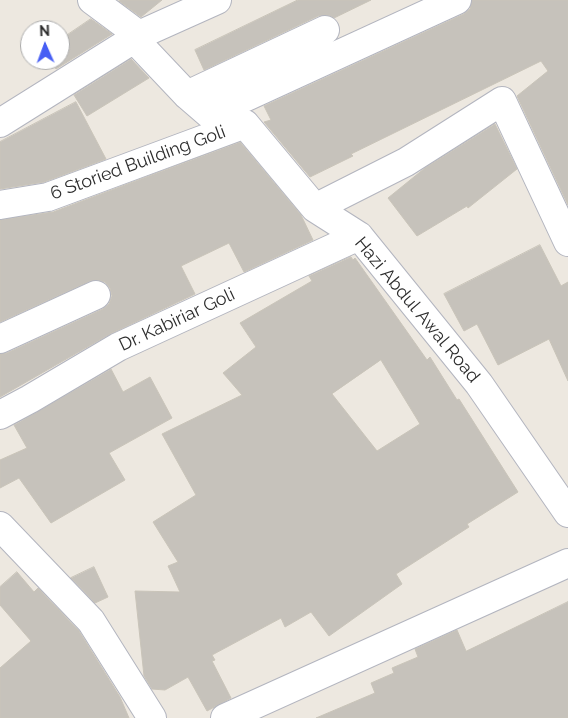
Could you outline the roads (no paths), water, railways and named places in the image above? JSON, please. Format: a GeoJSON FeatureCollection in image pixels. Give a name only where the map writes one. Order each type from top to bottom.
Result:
{"type":"FeatureCollection","features":[{"type":"Feature","properties":{"kind":"street"},"geometry":{"type":"LineString","coordinates":[[92,0],[137,37],[187,95],[209,114],[245,124]]}},
{"type":"Feature","properties":{"kind":"street"},"geometry":{"type":"LineString","coordinates":[[0,123],[137,37],[217,0]]}},
{"type":"Feature","properties":{"kind":"street"},"geometry":{"type":"LineString","coordinates":[[209,114],[456,0]]}},
{"type":"Feature","properties":{"kind":"street"},"geometry":{"type":"LineString","coordinates":[[187,95],[325,30]]}},
{"type":"Feature","properties":{"kind":"street"},"geometry":{"type":"LineString","coordinates":[[315,208],[406,162],[502,101],[567,239]]}},
{"type":"Feature","properties":{"kind":"street","name":"6 Storied Building Goli"},"geometry":{"type":"LineString","coordinates":[[0,205],[48,198],[245,124]]}},
{"type":"Feature","properties":{"kind":"street","name":"Hazi Abdul Awal Road"},"geometry":{"type":"LineString","coordinates":[[245,124],[315,208],[359,236],[479,384],[568,514]]}},
{"type":"Feature","properties":{"kind":"street","name":"Dr. Kabiriar Goli"},"geometry":{"type":"LineString","coordinates":[[0,415],[30,400],[118,347],[359,236]]}},
{"type":"Feature","properties":{"kind":"street"},"geometry":{"type":"LineString","coordinates":[[0,338],[96,295]]}},
{"type":"Feature","properties":{"kind":"street"},"geometry":{"type":"LineString","coordinates":[[0,526],[92,621],[152,718]]}},
{"type":"Feature","properties":{"kind":"street"},"geometry":{"type":"LineString","coordinates":[[225,718],[568,563]]}}]}
